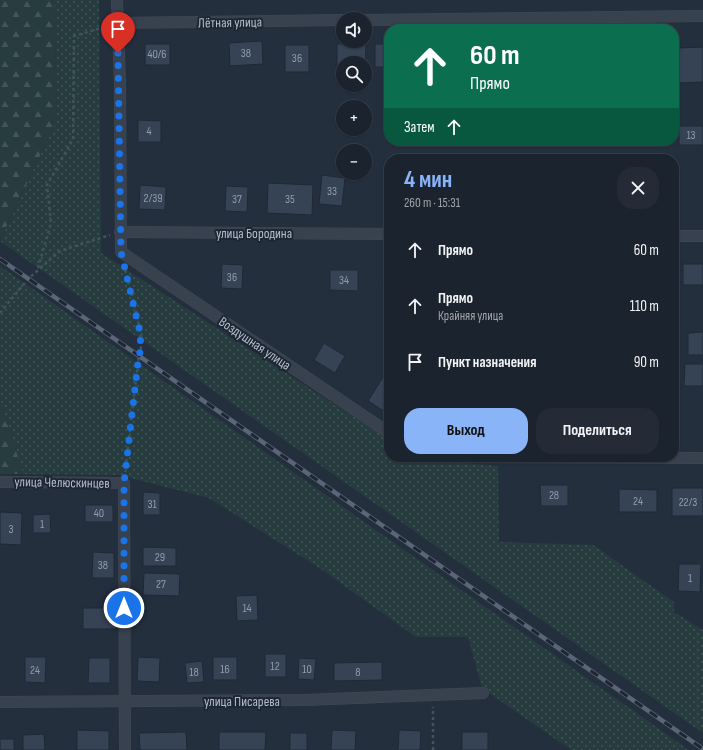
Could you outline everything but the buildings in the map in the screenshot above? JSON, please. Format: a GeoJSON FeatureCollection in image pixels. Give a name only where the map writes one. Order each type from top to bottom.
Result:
{"type":"FeatureCollection","features":[{"type":"Feature","properties":{"kind":"street"},"geometry":{"type":"LineString","coordinates":[[117,0],[120,83],[121,252]]}},
{"type":"Feature","properties":{"kind":"street"},"geometry":{"type":"LineString","coordinates":[[372,20],[703,16]]}},
{"type":"Feature","properties":{"kind":"street","name":"Лётная улица"},"geometry":{"type":"LineString","coordinates":[[117,23],[336,20]]}},
{"type":"Feature","properties":{"kind":"street","name":"улица Бородина"},"geometry":{"type":"LineString","coordinates":[[120,232],[384,234]]}},
{"type":"Feature","properties":{"kind":"street"},"geometry":{"type":"LineString","coordinates":[[679,236],[703,236]]}},
{"type":"Feature","properties":{"kind":"street","name":"Воздушная улица"},"geometry":{"type":"LineString","coordinates":[[121,252],[384,431]]}},
{"type":"Feature","properties":{"kind":"street"},"geometry":{"type":"LineString","coordinates":[[679,458],[703,458]]}},
{"type":"Feature","properties":{"kind":"street","name":"улица Челюскинцев"},"geometry":{"type":"LineString","coordinates":[[0,482],[124,483]]}},
{"type":"Feature","properties":{"kind":"street"},"geometry":{"type":"LineString","coordinates":[[124,483],[125,750]]}},
{"type":"Feature","properties":{"kind":"street","name":"улица Писарева"},"geometry":{"type":"LineString","coordinates":[[0,702],[305,700],[483,693]]}},
{"type":"Feature","properties":{"kind":"path"},"geometry":{"type":"LineString","coordinates":[[38,268],[51,223],[48,186],[73,139],[74,36],[117,23]]}},
{"type":"Feature","properties":{"kind":"path"},"geometry":{"type":"LineString","coordinates":[[0,313],[38,268],[60,251],[120,232]]}},
{"type":"Feature","properties":{"kind":"path"},"geometry":{"type":"LineString","coordinates":[[121,252],[140,332],[141,351],[139,354],[124,483]]}},
{"type":"Feature","properties":{"kind":"path"},"geometry":{"type":"LineString","coordinates":[[433,750],[434,696]]}},
{"type":"Feature","properties":{"kind":"green space"},"geometry":{"type":"Polygon","coordinates":[[[0,0],[54,0],[57,120],[0,240],[0,0]]]}},
{"type":"Feature","properties":{"kind":"green space"},"geometry":{"type":"Polygon","coordinates":[[[54,0],[99,0],[101,253],[384,437],[384,462],[452,462],[498,466],[499,542],[593,545],[674,602],[674,612],[703,630],[703,733],[0,241],[57,120],[54,0]]]}},
{"type":"Feature","properties":{"kind":"green space"},"geometry":{"type":"Polygon","coordinates":[[[0,266],[689,750],[571,750],[482,688],[468,637],[416,637],[321,569],[209,498],[119,475],[23,474],[0,398],[0,266]]]}},
{"type":"Feature","properties":{"kind":"green space"},"geometry":{"type":"Polygon","coordinates":[[[0,398],[23,474],[0,474],[0,398]]]}},
{"type":"Feature","properties":{"kind":"railway"},"geometry":{"type":"LineString","coordinates":[[0,259],[703,749]]}},
{"type":"Feature","properties":{"kind":"route"},"geometry":{"type":"LineString","coordinates":[[118,53],[120,83],[121,252],[140,332],[141,351],[139,354],[124,483],[124,608]]}}]}
